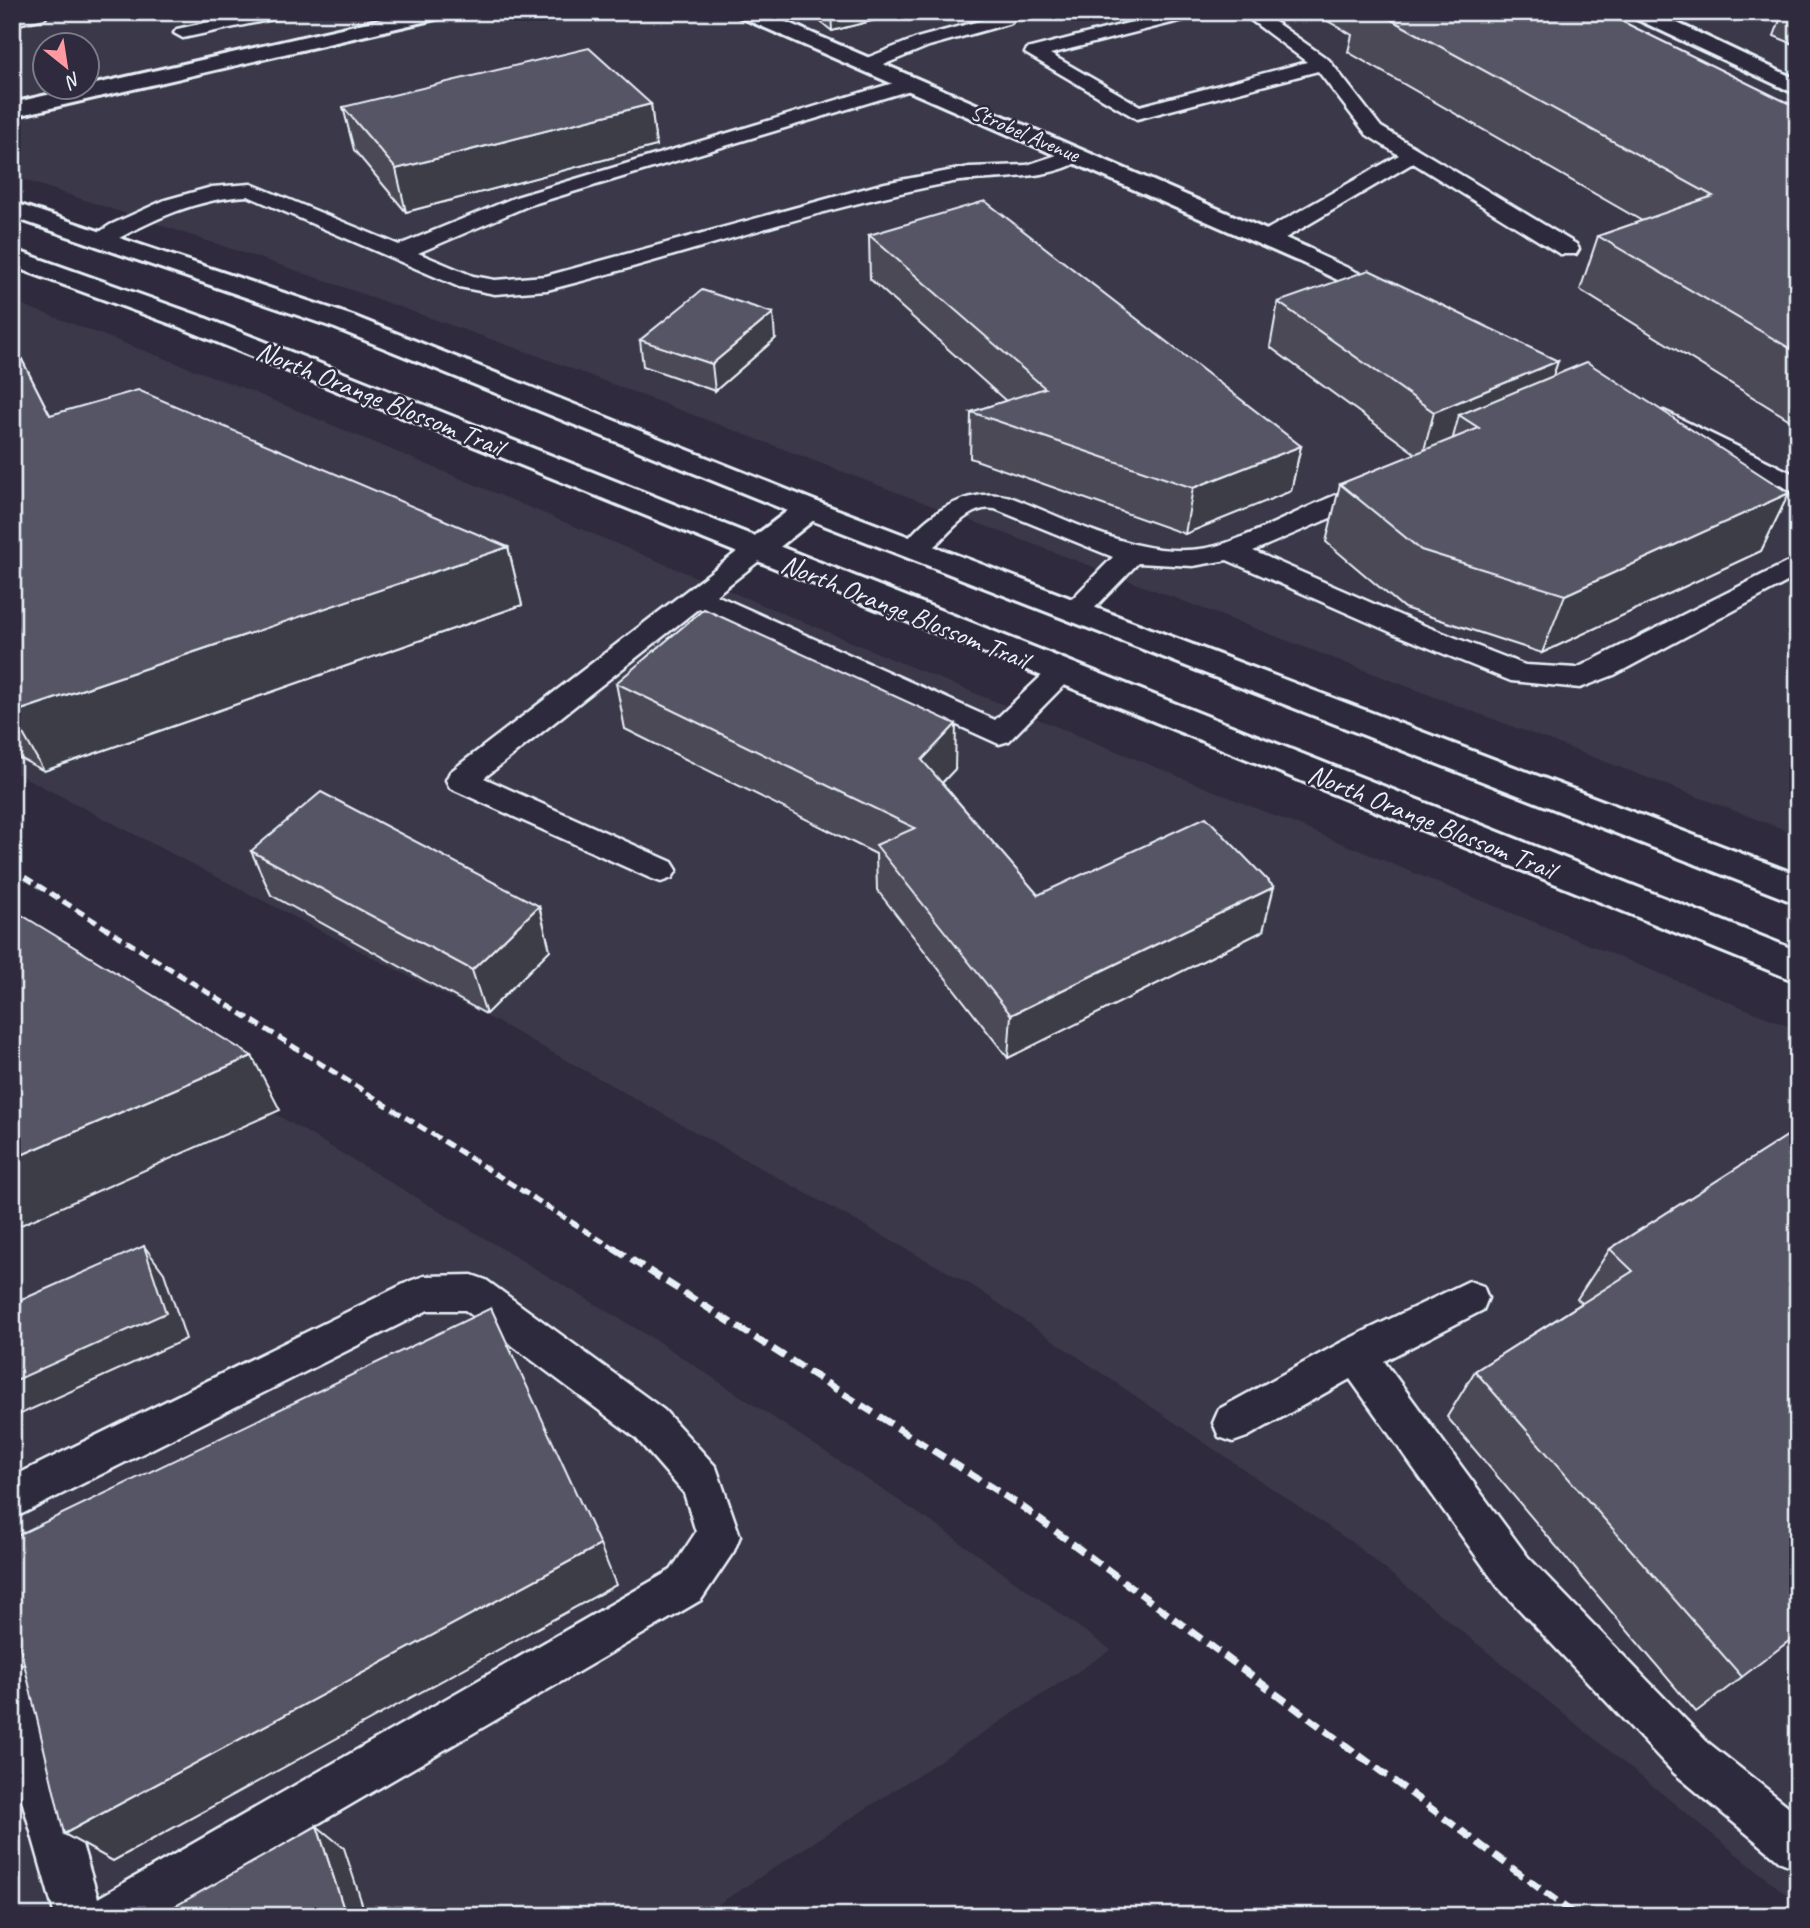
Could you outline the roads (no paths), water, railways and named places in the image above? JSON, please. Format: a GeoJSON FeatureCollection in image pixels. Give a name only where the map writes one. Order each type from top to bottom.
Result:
{"type":"FeatureCollection","features":[{"type":"Feature","properties":{"kind":"main road","name":"Strobel Avenue"},"geometry":{"type":"LineString","coordinates":[[745,12],[1304,255]]}},
{"type":"Feature","properties":{"kind":"main road"},"geometry":{"type":"LineString","coordinates":[[1637,12],[1798,88]]}},
{"type":"Feature","properties":{"kind":"main road"},"geometry":{"type":"LineString","coordinates":[[12,110],[438,13]]}},
{"type":"Feature","properties":{"kind":"main road","name":"North Orange Blossom Trail"},"geometry":{"type":"LineString","coordinates":[[12,209],[344,321],[809,509],[1798,890]]}},
{"type":"Feature","properties":{"kind":"main road","name":"North Orange Blossom Trail"},"geometry":{"type":"LineString","coordinates":[[12,257],[191,322],[755,551],[1798,967]]}},
{"type":"Feature","properties":{"kind":"main road"},"geometry":{"type":"LineString","coordinates":[[755,551],[809,509]]}},
{"type":"Feature","properties":{"kind":"lane"},"geometry":{"type":"LineString","coordinates":[[183,33],[282,12]]}},
{"type":"Feature","properties":{"kind":"lane"},"geometry":{"type":"LineString","coordinates":[[1193,12],[1034,53],[1137,113],[1322,64]]}},
{"type":"Feature","properties":{"kind":"lane"},"geometry":{"type":"LineString","coordinates":[[1249,12],[1322,64],[1374,131],[1568,248]]}},
{"type":"Feature","properties":{"kind":"lane"},"geometry":{"type":"LineString","coordinates":[[12,20],[39,15]]}},
{"type":"Feature","properties":{"kind":"lane"},"geometry":{"type":"LineString","coordinates":[[866,65],[923,42],[1005,19]]}},
{"type":"Feature","properties":{"kind":"lane"},"geometry":{"type":"LineString","coordinates":[[399,253],[523,201],[910,84]]}},
{"type":"Feature","properties":{"kind":"lane"},"geometry":{"type":"LineString","coordinates":[[1268,239],[1414,154]]}},
{"type":"Feature","properties":{"kind":"lane"},"geometry":{"type":"LineString","coordinates":[[100,239],[134,220],[195,198],[227,190],[251,190],[477,284],[495,287],[547,283],[885,189],[970,173],[1027,171],[1075,155]]}},
{"type":"Feature","properties":{"kind":"lane"},"geometry":{"type":"LineString","coordinates":[[1304,255],[1410,306]]}},
{"type":"Feature","properties":{"kind":"lane"},"geometry":{"type":"LineString","coordinates":[[1643,407],[1798,486]]}},
{"type":"Feature","properties":{"kind":"lane"},"geometry":{"type":"LineString","coordinates":[[914,549],[971,502],[983,499],[1001,502],[1131,554],[1193,558],[1230,551],[1397,480]]}},
{"type":"Feature","properties":{"kind":"lane"},"geometry":{"type":"LineString","coordinates":[[661,870],[461,780],[755,551]]}},
{"type":"Feature","properties":{"kind":"lane"},"geometry":{"type":"LineString","coordinates":[[1230,551],[1405,628],[1521,674],[1559,679],[1580,678],[1604,668],[1798,565]]}},
{"type":"Feature","properties":{"kind":"lane"},"geometry":{"type":"LineString","coordinates":[[1076,611],[1131,554]]}},
{"type":"Feature","properties":{"kind":"lane"},"geometry":{"type":"LineString","coordinates":[[695,597],[999,734],[1062,673]]}},
{"type":"Feature","properties":{"kind":"lane"},"geometry":{"type":"LineString","coordinates":[[12,1499],[424,1293],[472,1292],[650,1424],[701,1481],[719,1536],[686,1585],[113,1916]]}},
{"type":"Feature","properties":{"kind":"lane"},"geometry":{"type":"LineString","coordinates":[[1233,1423],[1356,1355],[1469,1298]]}},
{"type":"Feature","properties":{"kind":"lane"},"geometry":{"type":"LineString","coordinates":[[1356,1355],[1513,1572],[1690,1757],[1798,1846]]}},
{"type":"Feature","properties":{"kind":"lane"},"geometry":{"type":"LineString","coordinates":[[12,1684],[79,1916]]}},
{"type":"Feature","properties":{"kind":"railway"},"geometry":{"type":"LineString","coordinates":[[12,869],[616,1250]]}},
{"type":"Feature","properties":{"kind":"railway"},"geometry":{"type":"LineString","coordinates":[[613,1248],[1024,1508],[1577,1916]]}}]}
